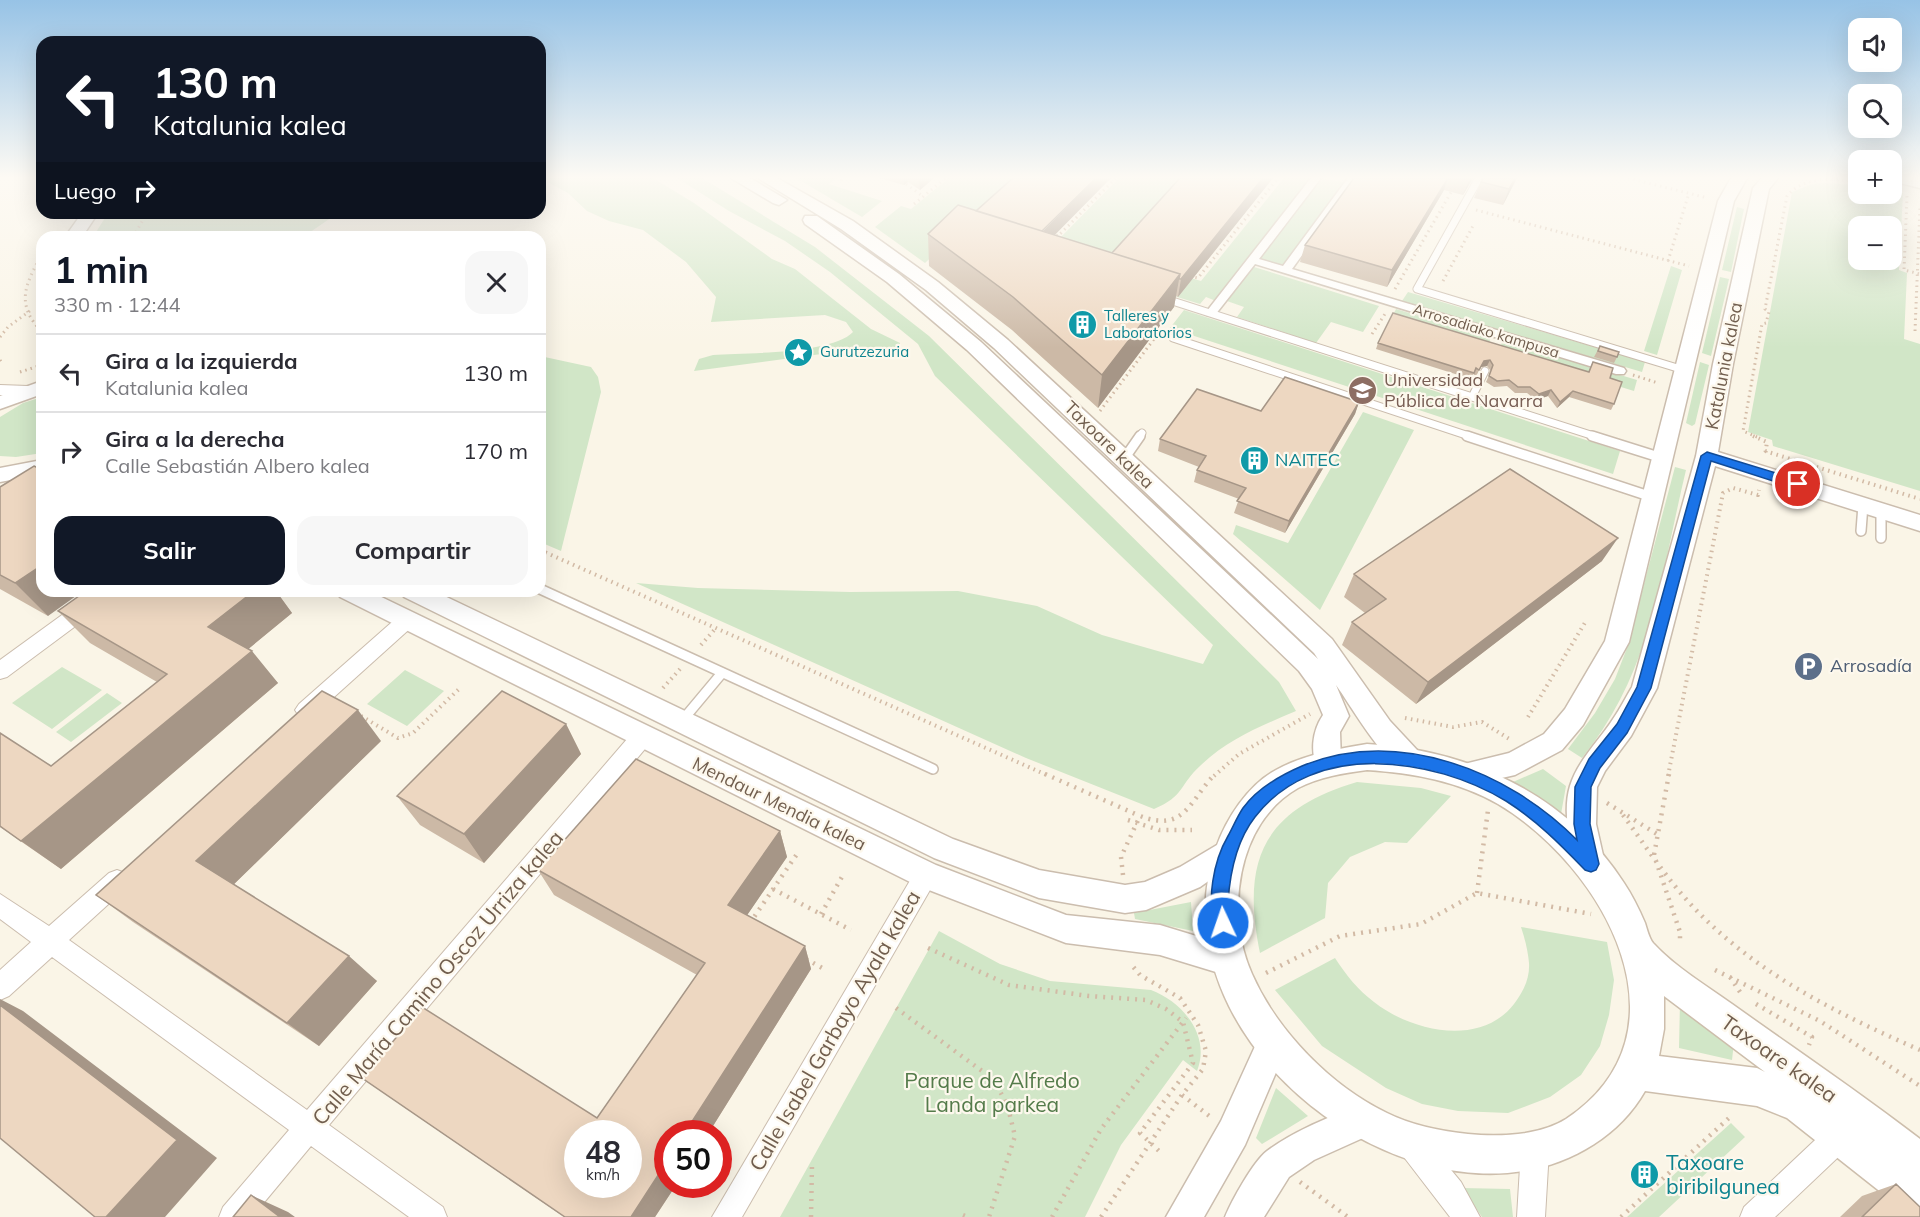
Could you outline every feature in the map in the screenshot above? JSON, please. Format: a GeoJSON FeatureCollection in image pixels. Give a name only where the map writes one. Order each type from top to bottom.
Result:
{"type":"FeatureCollection","features":[{"type":"Feature","properties":{"kind":"main road"},"geometry":{"type":"LineString","coordinates":[[1368,757],[1409,759],[1466,774],[1511,796],[1554,826],[1591,864],[1628,922],[1640,954],[1646,984],[1648,1014],[1644,1044],[1636,1071],[1612,1106],[1578,1134],[1535,1150],[1495,1155],[1463,1152],[1409,1140],[1362,1121],[1311,1082],[1273,1042],[1246,1002],[1229,961],[1220,904],[1227,852],[1250,811],[1284,781],[1328,762],[1368,757]]}},
{"type":"Feature","properties":{"kind":"main road","name":"Taxoare kalea"},"geometry":{"type":"LineString","coordinates":[[1640,954],[1724,1022],[1855,1112],[1920,1163]]}},
{"type":"Feature","properties":{"kind":"main road","name":"Taxoare kalea"},"geometry":{"type":"LineString","coordinates":[[1636,1071],[1757,1087],[1800,1105],[1920,1198]]}},
{"type":"Feature","properties":{"kind":"street","name":"Taxoare kalea"},"geometry":{"type":"LineString","coordinates":[[833,235],[893,278],[959,332],[1293,650],[1323,684],[1336,716],[1327,730],[1328,762]]}},
{"type":"Feature","properties":{"kind":"street","name":"Taxoare kalea"},"geometry":{"type":"LineString","coordinates":[[861,235],[932,286],[1001,344],[1323,646],[1381,729],[1409,759]]}},
{"type":"Feature","properties":{"kind":"street"},"geometry":{"type":"LineString","coordinates":[[1211,313],[1272,235]]}},
{"type":"Feature","properties":{"kind":"street"},"geometry":{"type":"LineString","coordinates":[[1285,271],[1311,235]]}},
{"type":"Feature","properties":{"kind":"street","name":"Katalunia kalea"},"geometry":{"type":"LineString","coordinates":[[1466,774],[1515,763],[1553,742],[1574,717],[1617,642],[1718,235]]}},
{"type":"Feature","properties":{"kind":"street","name":"Katalunia kalea"},"geometry":{"type":"LineString","coordinates":[[1591,864],[1582,824],[1583,787],[1595,763],[1622,728],[1644,688],[1707,456],[1723,364],[1751,235]]}},
{"type":"Feature","properties":{"kind":"street","name":"Arrosadiako kampusa"},"geometry":{"type":"LineString","coordinates":[[1252,260],[1620,371]]}},
{"type":"Feature","properties":{"kind":"street"},"geometry":{"type":"LineString","coordinates":[[1312,279],[1320,267]]}},
{"type":"Feature","properties":{"kind":"street"},"geometry":{"type":"LineString","coordinates":[[1352,291],[1360,279]]}},
{"type":"Feature","properties":{"kind":"street"},"geometry":{"type":"LineString","coordinates":[[0,390],[35,389]]}},
{"type":"Feature","properties":{"kind":"street"},"geometry":{"type":"LineString","coordinates":[[0,403],[35,389]]}},
{"type":"Feature","properties":{"kind":"street"},"geometry":{"type":"LineString","coordinates":[[1707,456],[1920,523]]}},
{"type":"Feature","properties":{"kind":"street"},"geometry":{"type":"LineString","coordinates":[[0,475],[36,468]]}},
{"type":"Feature","properties":{"kind":"street"},"geometry":{"type":"LineString","coordinates":[[0,671],[101,597]]}},
{"type":"Feature","properties":{"kind":"street","name":"Mendaur Mendia kalea"},"geometry":{"type":"LineString","coordinates":[[360,597],[926,875],[1066,928],[1160,940],[1229,961]]}},
{"type":"Feature","properties":{"kind":"street","name":"Mendaur Mendia kalea"},"geometry":{"type":"LineString","coordinates":[[432,597],[681,722],[944,849],[1039,884],[1125,899],[1146,896],[1190,877],[1227,852]]}},
{"type":"Feature","properties":{"kind":"street"},"geometry":{"type":"LineString","coordinates":[[293,722],[406,620]]}},
{"type":"Feature","properties":{"kind":"street","name":"Calle María Camino Oscoz Urriza kalea"},"geometry":{"type":"LineString","coordinates":[[233,1217],[642,737]]}},
{"type":"Feature","properties":{"kind":"street"},"geometry":{"type":"LineString","coordinates":[[0,987],[129,870]]}},
{"type":"Feature","properties":{"kind":"street","name":"Calle Isabel Garbayo Ayala kalea"},"geometry":{"type":"LineString","coordinates":[[726,1217],[926,875]]}},
{"type":"Feature","properties":{"kind":"street"},"geometry":{"type":"LineString","coordinates":[[0,905],[433,1217]]}},
{"type":"Feature","properties":{"kind":"street"},"geometry":{"type":"LineString","coordinates":[[1184,1217],[1233,1133],[1273,1042]]}},
{"type":"Feature","properties":{"kind":"street"},"geometry":{"type":"LineString","coordinates":[[1243,1217],[1277,1165],[1302,1148],[1362,1121]]}},
{"type":"Feature","properties":{"kind":"street"},"geometry":{"type":"LineString","coordinates":[[1754,1217],[1841,1135]]}},
{"type":"Feature","properties":{"kind":"street"},"geometry":{"type":"LineString","coordinates":[[1409,1140],[1451,1192],[1466,1217]]}},
{"type":"Feature","properties":{"kind":"street"},"geometry":{"type":"LineString","coordinates":[[1531,1217],[1535,1150]]}},
{"type":"Feature","properties":{"kind":"lane"},"geometry":{"type":"LineString","coordinates":[[1448,235],[1418,290],[1684,370]]}},
{"type":"Feature","properties":{"kind":"lane"},"geometry":{"type":"LineString","coordinates":[[1149,294],[1662,458]]}},
{"type":"Feature","properties":{"kind":"lane"},"geometry":{"type":"LineString","coordinates":[[1173,338],[1652,497]]}},
{"type":"Feature","properties":{"kind":"lane"},"geometry":{"type":"LineString","coordinates":[[1472,397],[1485,371]]}},
{"type":"Feature","properties":{"kind":"lane"},"geometry":{"type":"LineString","coordinates":[[1124,459],[1142,433]]}},
{"type":"Feature","properties":{"kind":"lane"},"geometry":{"type":"LineString","coordinates":[[1861,531],[1872,508]]}},
{"type":"Feature","properties":{"kind":"lane"},"geometry":{"type":"LineString","coordinates":[[1872,508],[1881,538]]}},
{"type":"Feature","properties":{"kind":"lane"},"geometry":{"type":"LineString","coordinates":[[546,593],[933,769]]}},
{"type":"Feature","properties":{"kind":"lane"},"geometry":{"type":"LineString","coordinates":[[681,722],[722,673]]}},
{"type":"Feature","properties":{"kind":"path"},"geometry":{"type":"LineString","coordinates":[[1188,275],[1198,278],[1233,235]]}},
{"type":"Feature","properties":{"kind":"path"},"geometry":{"type":"LineString","coordinates":[[1372,334],[1427,235]]}},
{"type":"Feature","properties":{"kind":"path"},"geometry":{"type":"LineString","coordinates":[[1440,288],[1468,235]]}},
{"type":"Feature","properties":{"kind":"path"},"geometry":{"type":"LineString","coordinates":[[1568,235],[1684,265]]}},
{"type":"Feature","properties":{"kind":"path"},"geometry":{"type":"LineString","coordinates":[[1668,261],[1676,235]]}},
{"type":"Feature","properties":{"kind":"path","name":"Katalunia kalea"},"geometry":{"type":"LineString","coordinates":[[1765,451],[1767,442],[1749,437],[1743,431],[1762,324],[1766,323],[1769,312],[1765,309],[1779,235]]}},
{"type":"Feature","properties":{"kind":"path"},"geometry":{"type":"LineString","coordinates":[[1906,235],[1904,270],[1918,273]]}},
{"type":"Feature","properties":{"kind":"path"},"geometry":{"type":"LineString","coordinates":[[1915,332],[1919,235]]}},
{"type":"Feature","properties":{"kind":"path"},"geometry":{"type":"LineString","coordinates":[[36,268],[24,295],[26,313],[36,325]]}},
{"type":"Feature","properties":{"kind":"path"},"geometry":{"type":"LineString","coordinates":[[0,337],[8,327],[31,310]]}},
{"type":"Feature","properties":{"kind":"path"},"geometry":{"type":"LineString","coordinates":[[1098,414],[1159,333]]}},
{"type":"Feature","properties":{"kind":"path"},"geometry":{"type":"LineString","coordinates":[[1639,377],[1659,383]]}},
{"type":"Feature","properties":{"kind":"path"},"geometry":{"type":"LineString","coordinates":[[1764,461],[1765,451],[1920,499]]}},
{"type":"Feature","properties":{"kind":"path"},"geometry":{"type":"LineString","coordinates":[[1680,943],[1680,932],[1654,855],[1656,834],[1723,493],[1734,488],[1758,495],[1761,480]]}},
{"type":"Feature","properties":{"kind":"path"},"geometry":{"type":"LineString","coordinates":[[546,553],[1140,816]]}},
{"type":"Feature","properties":{"kind":"path"},"geometry":{"type":"LineString","coordinates":[[1528,717],[1586,621]]}},
{"type":"Feature","properties":{"kind":"path"},"geometry":{"type":"LineString","coordinates":[[359,716],[398,738],[413,733],[459,689]]}},
{"type":"Feature","properties":{"kind":"path"},"geometry":{"type":"LineString","coordinates":[[1372,715],[1390,712],[1411,721],[1453,727],[1482,722],[1533,755]]}},
{"type":"Feature","properties":{"kind":"path"},"geometry":{"type":"LineString","coordinates":[[1583,787],[1656,834]]}},
{"type":"Feature","properties":{"kind":"path"},"geometry":{"type":"LineString","coordinates":[[1477,893],[1488,810]]}},
{"type":"Feature","properties":{"kind":"path"},"geometry":{"type":"LineString","coordinates":[[1622,813],[1697,911],[1732,945],[1771,972],[1867,1028],[1920,1050]]}},
{"type":"Feature","properties":{"kind":"path"},"geometry":{"type":"LineString","coordinates":[[1128,820],[1154,830],[1176,833],[1192,830]]}},
{"type":"Feature","properties":{"kind":"path"},"geometry":{"type":"LineString","coordinates":[[747,928],[796,854]]}},
{"type":"Feature","properties":{"kind":"path"},"geometry":{"type":"LineString","coordinates":[[821,914],[843,874]]}},
{"type":"Feature","properties":{"kind":"path"},"geometry":{"type":"LineString","coordinates":[[773,889],[851,930]]}},
{"type":"Feature","properties":{"kind":"path"},"geometry":{"type":"LineString","coordinates":[[1266,973],[1340,936],[1421,924],[1477,893],[1594,915]]}},
{"type":"Feature","properties":{"kind":"path"},"geometry":{"type":"LineString","coordinates":[[928,948],[1009,985],[1089,996],[1146,999],[1185,1020],[1193,1063],[1140,1133],[1159,1151]]}},
{"type":"Feature","properties":{"kind":"path"},"geometry":{"type":"LineString","coordinates":[[796,954],[826,970]]}},
{"type":"Feature","properties":{"kind":"path"},"geometry":{"type":"LineString","coordinates":[[1715,970],[1820,1021],[1920,1086]]}},
{"type":"Feature","properties":{"kind":"path"},"geometry":{"type":"LineString","coordinates":[[1729,976],[1743,996],[1812,1037]]}},
{"type":"Feature","properties":{"kind":"path"},"geometry":{"type":"LineString","coordinates":[[896,1008],[993,1079],[1007,1104],[1015,1136],[989,1217]]}},
{"type":"Feature","properties":{"kind":"path"},"geometry":{"type":"LineString","coordinates":[[1052,1217],[1101,1129],[1185,1020]]}},
{"type":"Feature","properties":{"kind":"path"},"geometry":{"type":"LineString","coordinates":[[1182,1095],[1217,1122]]}},
{"type":"Feature","properties":{"kind":"path"},"geometry":{"type":"LineString","coordinates":[[1621,1217],[1730,1117],[1733,1104]]}},
{"type":"Feature","properties":{"kind":"path"},"geometry":{"type":"LineString","coordinates":[[811,1217],[812,1165]]}},
{"type":"Feature","properties":{"kind":"path"},"geometry":{"type":"LineString","coordinates":[[1291,1175],[1348,1217]]}},
{"type":"Feature","properties":{"kind":"green space"},"geometry":{"type":"Polygon","coordinates":[[[649,235],[738,235],[772,259],[795,269],[871,329],[900,343],[900,352],[851,350],[694,371],[699,359],[713,355],[766,353],[827,345],[853,332],[846,322],[825,315],[711,322],[716,297],[686,262],[649,235]]]}},
{"type":"Feature","properties":{"kind":"green space"},"geometry":{"type":"Polygon","coordinates":[[[773,235],[795,235],[815,247],[929,336],[1279,682],[1296,711],[1245,734],[1222,748],[1193,773],[1177,795],[1154,809],[1026,758],[636,583],[698,588],[850,592],[958,591],[1037,606],[1102,635],[1203,664],[1213,645],[935,376],[918,344],[830,272],[773,235]]]}},
{"type":"Feature","properties":{"kind":"green space"},"geometry":{"type":"Polygon","coordinates":[[[886,235],[955,235],[925,263],[886,235]]]}},
{"type":"Feature","properties":{"kind":"green space"},"geometry":{"type":"Polygon","coordinates":[[[1063,235],[1131,235],[1114,254],[1059,239],[1063,235]]]}},
{"type":"Feature","properties":{"kind":"green space"},"geometry":{"type":"Polygon","coordinates":[[[1238,235],[1267,235],[1216,301],[1206,297],[1200,304],[1148,288],[1164,270],[1201,281],[1238,235]]]}},
{"type":"Feature","properties":{"kind":"green space"},"geometry":{"type":"Polygon","coordinates":[[[1276,235],[1305,235],[1282,266],[1258,259],[1276,235]]]}},
{"type":"Feature","properties":{"kind":"green space"},"geometry":{"type":"Polygon","coordinates":[[[1730,235],[1739,235],[1731,272],[1722,270],[1730,235]]]}},
{"type":"Feature","properties":{"kind":"green space"},"geometry":{"type":"Polygon","coordinates":[[[1784,235],[1848,235],[1848,270],[1899,270],[1907,273],[1904,339],[1920,344],[1920,491],[1773,446],[1772,440],[1748,432],[1784,235]]]}},
{"type":"Feature","properties":{"kind":"green space"},"geometry":{"type":"Polygon","coordinates":[[[1671,266],[1682,270],[1657,355],[1644,351],[1671,266]]]}},
{"type":"Feature","properties":{"kind":"green space"},"geometry":{"type":"Polygon","coordinates":[[[1254,267],[1379,306],[1363,332],[1331,322],[1316,343],[1237,317],[1244,307],[1227,301],[1254,267]]]}},
{"type":"Feature","properties":{"kind":"green space"},"geometry":{"type":"Polygon","coordinates":[[[1720,277],[1729,279],[1711,356],[1702,353],[1720,277]]]}},
{"type":"Feature","properties":{"kind":"green space"},"geometry":{"type":"Polygon","coordinates":[[[1408,292],[1645,362],[1642,372],[1402,301],[1408,292]]]}},
{"type":"Feature","properties":{"kind":"green space"},"geometry":{"type":"Polygon","coordinates":[[[1396,309],[1491,338],[1487,346],[1392,317],[1396,309]]]}},
{"type":"Feature","properties":{"kind":"green space"},"geometry":{"type":"Polygon","coordinates":[[[1184,310],[1620,451],[1613,474],[1170,328],[1184,310]]]}},
{"type":"Feature","properties":{"kind":"green space"},"geometry":{"type":"Polygon","coordinates":[[[1503,340],[1637,380],[1634,391],[1499,350],[1503,340]]]}},
{"type":"Feature","properties":{"kind":"green space"},"geometry":{"type":"Polygon","coordinates":[[[546,357],[591,367],[598,377],[601,392],[561,551],[546,545],[546,357]]]}},
{"type":"Feature","properties":{"kind":"green space"},"geometry":{"type":"Polygon","coordinates":[[[1700,362],[1709,365],[1695,424],[1692,426],[1686,423],[1700,362]]]}},
{"type":"Feature","properties":{"kind":"green space"},"geometry":{"type":"Polygon","coordinates":[[[36,399],[36,454],[16,457],[0,456],[0,417],[23,403],[36,399]]]}},
{"type":"Feature","properties":{"kind":"green space"},"geometry":{"type":"Polygon","coordinates":[[[1363,412],[1414,430],[1320,610],[1233,534],[1236,525],[1288,543],[1363,412]]]}},
{"type":"Feature","properties":{"kind":"green space"},"geometry":{"type":"Polygon","coordinates":[[[1675,467],[1686,470],[1651,621],[1624,691],[1606,725],[1582,758],[1568,749],[1595,713],[1615,679],[1627,648],[1675,467]]]}},
{"type":"Feature","properties":{"kind":"green space"},"geometry":{"type":"Polygon","coordinates":[[[62,667],[102,690],[52,729],[12,703],[62,667]]]}},
{"type":"Feature","properties":{"kind":"green space"},"geometry":{"type":"Polygon","coordinates":[[[405,670],[444,691],[407,726],[367,704],[405,670]]]}},
{"type":"Feature","properties":{"kind":"green space"},"geometry":{"type":"Polygon","coordinates":[[[107,693],[122,703],[71,742],[56,732],[107,693]]]}},
{"type":"Feature","properties":{"kind":"green space"},"geometry":{"type":"Polygon","coordinates":[[[1543,769],[1566,786],[1561,814],[1513,782],[1543,769]]]}},
{"type":"Feature","properties":{"kind":"green space"},"geometry":{"type":"Polygon","coordinates":[[[1357,782],[1421,788],[1451,796],[1407,843],[1385,842],[1350,857],[1328,883],[1325,918],[1260,953],[1254,891],[1258,865],[1266,843],[1280,824],[1300,807],[1325,794],[1357,782]]]}},
{"type":"Feature","properties":{"kind":"green space"},"geometry":{"type":"Polygon","coordinates":[[[1191,902],[1193,931],[1135,919],[1134,913],[1191,902]]]}},
{"type":"Feature","properties":{"kind":"green space"},"geometry":{"type":"Polygon","coordinates":[[[1521,927],[1607,942],[1614,980],[1609,1015],[1600,1046],[1581,1075],[1550,1097],[1508,1113],[1458,1111],[1422,1104],[1386,1088],[1322,1046],[1275,990],[1335,958],[1368,997],[1407,1021],[1446,1030],[1465,1030],[1484,1026],[1500,1017],[1514,1004],[1525,985],[1529,963],[1521,927]]]}},
{"type":"Feature","properties":{"kind":"green space","name":"Parque de Alfredo Landa parkea"},"geometry":{"type":"Polygon","coordinates":[[[939,931],[1000,964],[1050,981],[1151,990],[1163,995],[1183,1012],[1197,1033],[1200,1058],[1197,1071],[1183,1060],[1121,1145],[1085,1217],[780,1217],[939,931]]]}},
{"type":"Feature","properties":{"kind":"green space"},"geometry":{"type":"Polygon","coordinates":[[[1680,1002],[1734,1042],[1732,1060],[1679,1048],[1680,1002]]]}},
{"type":"Feature","properties":{"kind":"green space"},"geometry":{"type":"Polygon","coordinates":[[[1276,1088],[1308,1116],[1262,1144],[1256,1138],[1276,1088]]]}},
{"type":"Feature","properties":{"kind":"green space"},"geometry":{"type":"Polygon","coordinates":[[[1731,1123],[1745,1137],[1659,1217],[1627,1217],[1731,1123]]]}},
{"type":"Feature","properties":{"kind":"green space"},"geometry":{"type":"Polygon","coordinates":[[[1462,1188],[1510,1189],[1513,1217],[1482,1217],[1462,1188]]]}},
{"type":"Feature","properties":{"kind":"building"},"geometry":{"type":"Polygon","coordinates":[[[929,235],[1054,235],[1180,274],[1102,375],[1013,297],[929,235]]]}},
{"type":"Feature","properties":{"kind":"building"},"geometry":{"type":"Polygon","coordinates":[[[1129,235],[1217,235],[1181,279],[1179,279],[1180,274],[1112,253],[1129,235]]]}},
{"type":"Feature","properties":{"kind":"building"},"geometry":{"type":"Polygon","coordinates":[[[1312,235],[1413,235],[1392,270],[1305,245],[1312,235]]]}},
{"type":"Feature","properties":{"kind":"building"},"geometry":{"type":"Polygon","coordinates":[[[1393,313],[1589,372],[1593,362],[1613,368],[1610,378],[1622,382],[1614,404],[1573,391],[1560,402],[1551,390],[1539,394],[1530,387],[1518,387],[1509,380],[1497,381],[1489,376],[1493,365],[1490,360],[1484,361],[1479,370],[1476,368],[1474,373],[1378,343],[1393,313]]]}},
{"type":"Feature","properties":{"kind":"building"},"geometry":{"type":"Polygon","coordinates":[[[1600,346],[1619,352],[1617,357],[1598,351],[1600,346]]]}},
{"type":"Feature","properties":{"kind":"building","name":"NAITEC"},"geometry":{"type":"Polygon","coordinates":[[[1285,377],[1359,402],[1289,521],[1237,501],[1246,488],[1197,470],[1206,456],[1160,439],[1197,389],[1261,411],[1285,377]]]}},
{"type":"Feature","properties":{"kind":"building"},"geometry":{"type":"Polygon","coordinates":[[[34,466],[36,467],[36,569],[15,583],[0,575],[0,487],[34,466]]]}},
{"type":"Feature","properties":{"kind":"building"},"geometry":{"type":"Polygon","coordinates":[[[1510,469],[1618,538],[1428,682],[1352,622],[1386,599],[1354,574],[1510,469]]]}},
{"type":"Feature","properties":{"kind":"building"},"geometry":{"type":"Polygon","coordinates":[[[78,597],[246,597],[208,627],[252,651],[21,841],[0,826],[0,733],[51,766],[167,674],[58,611],[78,597]]]}},
{"type":"Feature","properties":{"kind":"building"},"geometry":{"type":"Polygon","coordinates":[[[322,691],[358,710],[196,861],[349,956],[287,1023],[96,895],[322,691]]]}},
{"type":"Feature","properties":{"kind":"building"},"geometry":{"type":"Polygon","coordinates":[[[502,691],[566,724],[464,834],[397,796],[502,691]]]}},
{"type":"Feature","properties":{"kind":"building"},"geometry":{"type":"Polygon","coordinates":[[[636,759],[780,831],[728,905],[805,946],[693,1120],[654,1120],[654,1182],[631,1217],[565,1217],[362,1078],[422,1007],[597,1118],[705,963],[538,870],[636,759]]]}},
{"type":"Feature","properties":{"kind":"building"},"geometry":{"type":"Polygon","coordinates":[[[0,1005],[177,1140],[106,1217],[95,1217],[0,1138],[0,1005]]]}},
{"type":"Feature","properties":{"kind":"building"},"geometry":{"type":"Polygon","coordinates":[[[1896,1184],[1920,1207],[1920,1217],[1862,1217],[1896,1184]]]}},
{"type":"Feature","properties":{"kind":"building"},"geometry":{"type":"Polygon","coordinates":[[[251,1195],[280,1217],[233,1217],[251,1195]]]}},
{"type":"Feature","properties":{"kind":"place","name":"Talleres y Laboratorios"},"geometry":{"type":"Point","coordinates":[1083,325]}},
{"type":"Feature","properties":{"kind":"place","name":"Gurutzezuria"},"geometry":{"type":"Point","coordinates":[799,352]}},
{"type":"Feature","properties":{"kind":"place","name":"Universidad Pública de Navarra"},"geometry":{"type":"Point","coordinates":[1363,390]}},
{"type":"Feature","properties":{"kind":"place","name":"NAITEC"},"geometry":{"type":"Point","coordinates":[1254,460]}},
{"type":"Feature","properties":{"kind":"place","name":"Arrosadía"},"geometry":{"type":"Point","coordinates":[1809,666]}},
{"type":"Feature","properties":{"kind":"place","name":"Taxoare biribilgunea"},"geometry":{"type":"Point","coordinates":[1645,1175]}},
{"type":"Feature","properties":{"kind":"route"},"geometry":{"type":"LineString","coordinates":[[1223,923],[1220,904],[1227,852],[1250,811],[1284,781],[1328,762],[1368,757],[1409,759],[1466,774],[1511,796],[1554,826],[1591,864],[1582,824],[1583,787],[1595,763],[1622,728],[1644,688],[1707,456],[1798,484]]}}]}
